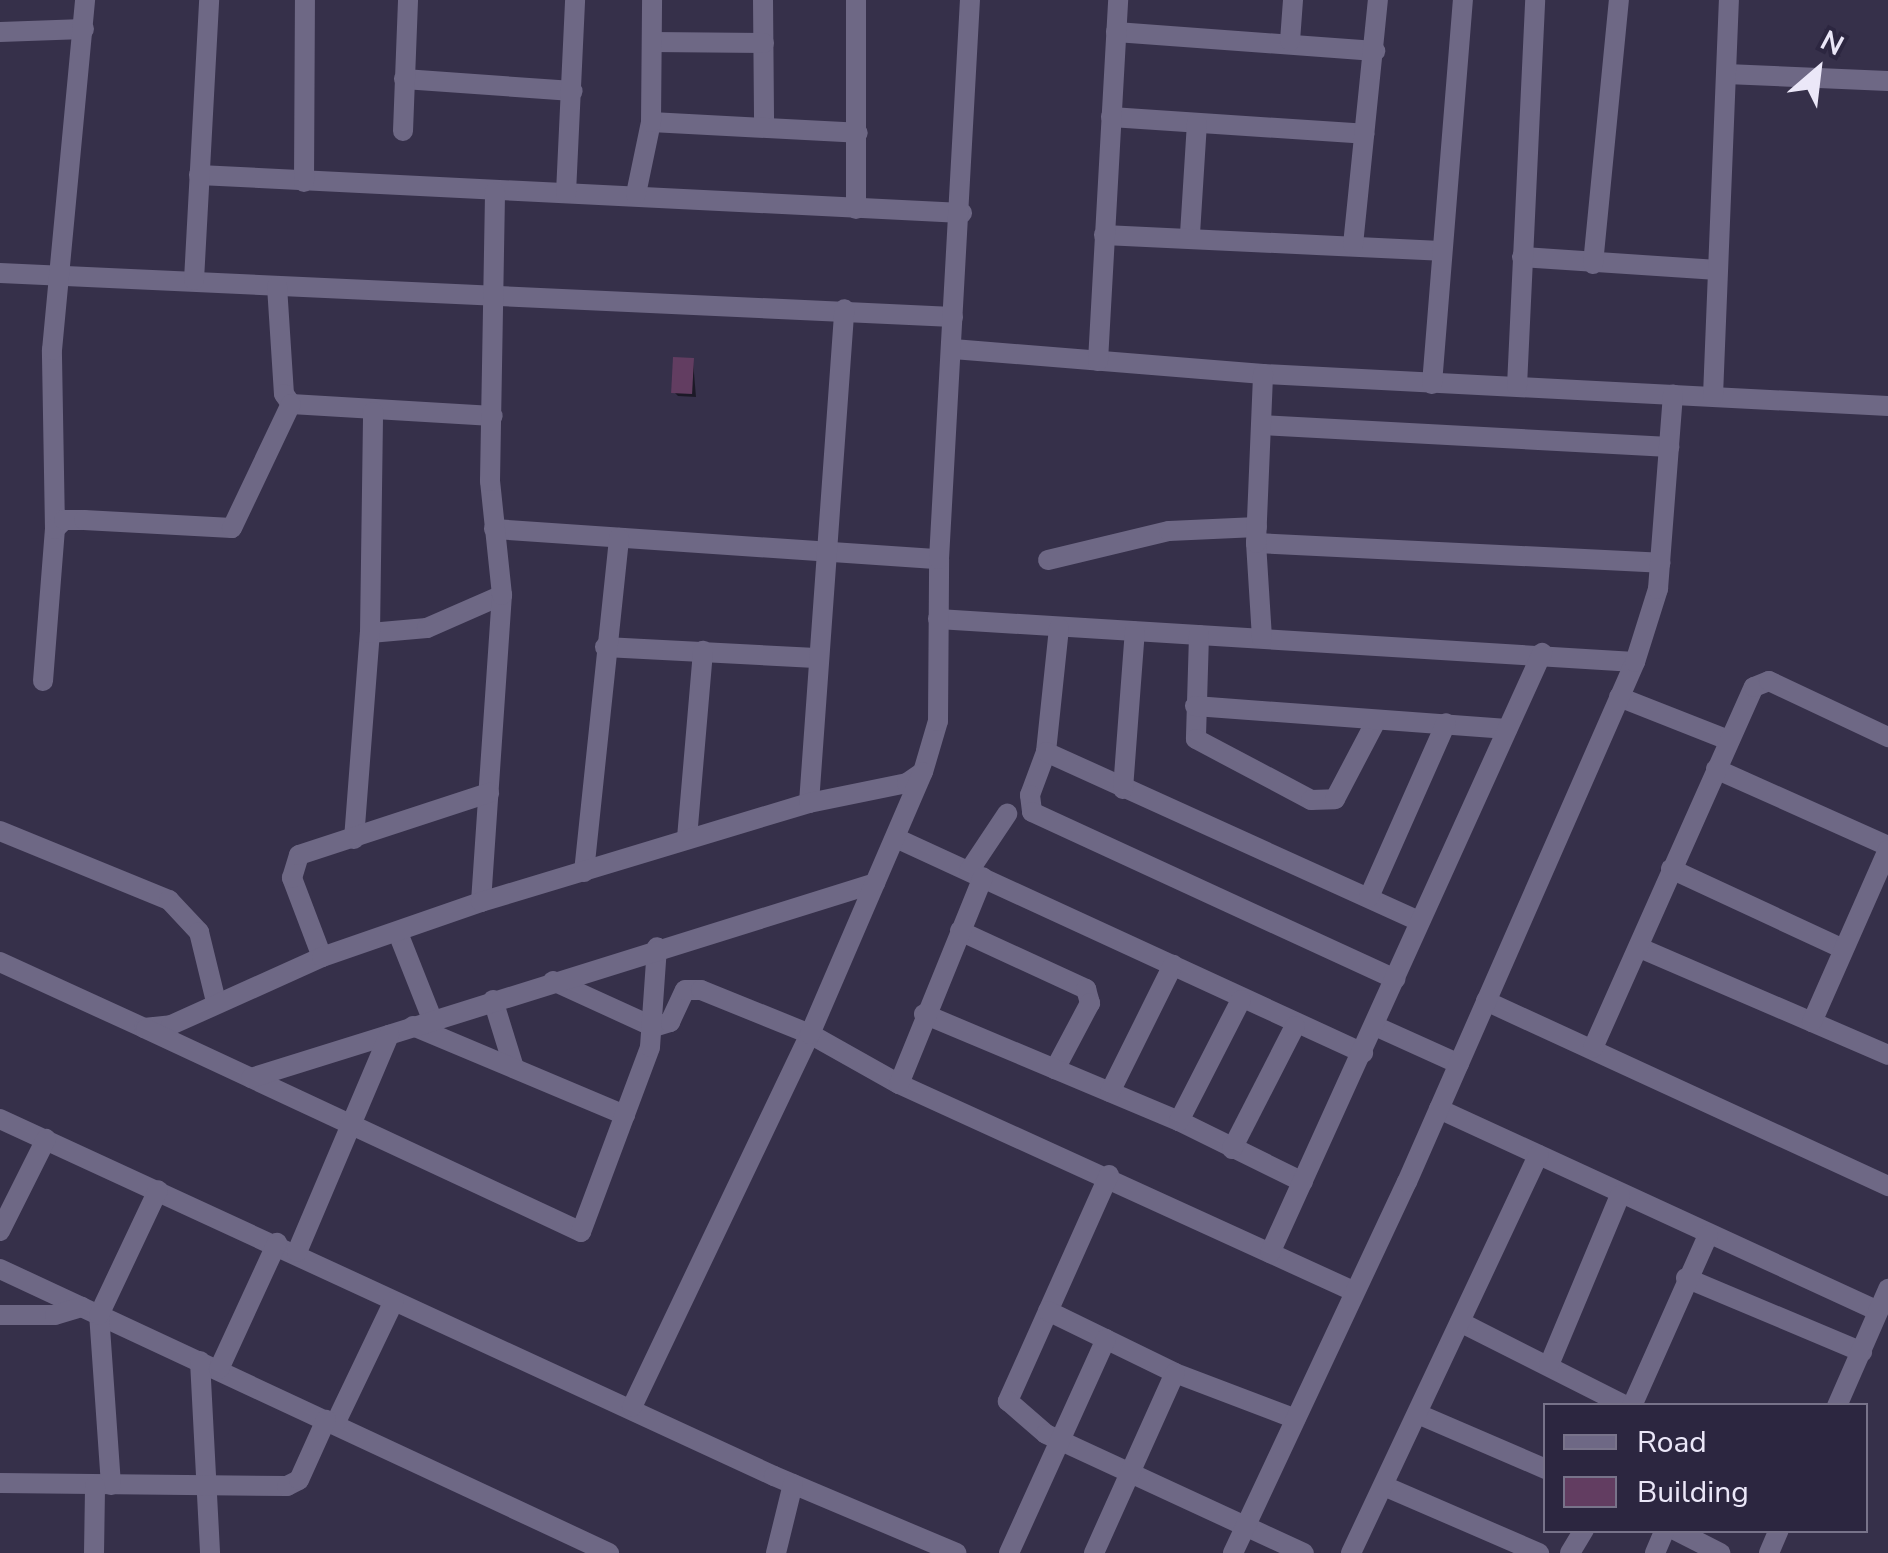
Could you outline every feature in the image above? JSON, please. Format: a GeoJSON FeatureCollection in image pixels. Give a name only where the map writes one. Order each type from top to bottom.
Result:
{"type":"FeatureCollection","features":[{"type":"Feature","properties":{"kind":"street"},"geometry":{"type":"LineString","coordinates":[[43,681],[55,529],[50,386],[85,0]]}},
{"type":"Feature","properties":{"kind":"street"},"geometry":{"type":"LineString","coordinates":[[194,280],[208,0]]}},
{"type":"Feature","properties":{"kind":"street"},"geometry":{"type":"LineString","coordinates":[[304,182],[306,0]]}},
{"type":"Feature","properties":{"kind":"street"},"geometry":{"type":"LineString","coordinates":[[403,132],[408,0]]}},
{"type":"Feature","properties":{"kind":"street"},"geometry":{"type":"LineString","coordinates":[[566,193],[575,0]]}},
{"type":"Feature","properties":{"kind":"street"},"geometry":{"type":"LineString","coordinates":[[636,194],[650,122],[652,0]]}},
{"type":"Feature","properties":{"kind":"street"},"geometry":{"type":"LineString","coordinates":[[763,0],[764,125]]}},
{"type":"Feature","properties":{"kind":"street"},"geometry":{"type":"LineString","coordinates":[[856,0],[856,210]]}},
{"type":"Feature","properties":{"kind":"street"},"geometry":{"type":"LineString","coordinates":[[632,1408],[810,1034],[898,838],[938,721],[939,559],[962,213],[970,0]]}},
{"type":"Feature","properties":{"kind":"street"},"geometry":{"type":"LineString","coordinates":[[1098,361],[1118,0]]}},
{"type":"Feature","properties":{"kind":"street"},"geometry":{"type":"LineString","coordinates":[[1290,41],[1293,0]]}},
{"type":"Feature","properties":{"kind":"street"},"geometry":{"type":"LineString","coordinates":[[1352,246],[1376,50],[1378,0]]}},
{"type":"Feature","properties":{"kind":"street"},"geometry":{"type":"LineString","coordinates":[[1432,384],[1464,0]]}},
{"type":"Feature","properties":{"kind":"street"},"geometry":{"type":"LineString","coordinates":[[1518,386],[1534,0]]}},
{"type":"Feature","properties":{"kind":"street"},"geometry":{"type":"LineString","coordinates":[[1593,264],[1619,0]]}},
{"type":"Feature","properties":{"kind":"street"},"geometry":{"type":"LineString","coordinates":[[1713,396],[1729,0]]}},
{"type":"Feature","properties":{"kind":"street"},"geometry":{"type":"LineString","coordinates":[[0,32],[84,30]]}},
{"type":"Feature","properties":{"kind":"street"},"geometry":{"type":"LineString","coordinates":[[1116,32],[1290,41],[1376,50]]}},
{"type":"Feature","properties":{"kind":"street"},"geometry":{"type":"LineString","coordinates":[[652,42],[764,43]]}},
{"type":"Feature","properties":{"kind":"street"},"geometry":{"type":"LineString","coordinates":[[1726,74],[1888,81]]}},
{"type":"Feature","properties":{"kind":"street"},"geometry":{"type":"LineString","coordinates":[[404,79],[573,91]]}},
{"type":"Feature","properties":{"kind":"street"},"geometry":{"type":"LineString","coordinates":[[1111,117],[1364,134]]}},
{"type":"Feature","properties":{"kind":"street"},"geometry":{"type":"LineString","coordinates":[[650,122],[764,125],[858,133]]}},
{"type":"Feature","properties":{"kind":"street"},"geometry":{"type":"LineString","coordinates":[[1190,234],[1196,123]]}},
{"type":"Feature","properties":{"kind":"street"},"geometry":{"type":"LineString","coordinates":[[199,175],[962,213]]}},
{"type":"Feature","properties":{"kind":"street"},"geometry":{"type":"LineString","coordinates":[[480,902],[502,595],[494,529],[495,192]]}},
{"type":"Feature","properties":{"kind":"street"},"geometry":{"type":"LineString","coordinates":[[1104,234],[1190,234],[1441,251]]}},
{"type":"Feature","properties":{"kind":"street"},"geometry":{"type":"LineString","coordinates":[[1522,257],[1718,270]]}},
{"type":"Feature","properties":{"kind":"street"},"geometry":{"type":"LineString","coordinates":[[0,274],[844,309],[954,317]]}},
{"type":"Feature","properties":{"kind":"street"},"geometry":{"type":"LineString","coordinates":[[277,286],[284,394],[292,404],[372,412],[493,416]]}},
{"type":"Feature","properties":{"kind":"street"},"geometry":{"type":"LineString","coordinates":[[809,803],[822,552],[844,309]]}},
{"type":"Feature","properties":{"kind":"street"},"geometry":{"type":"LineString","coordinates":[[953,349],[1263,374],[1888,406]]}},
{"type":"Feature","properties":{"kind":"street"},"geometry":{"type":"LineString","coordinates":[[1262,638],[1256,535],[1263,374]]}},
{"type":"Feature","properties":{"kind":"street"},"geometry":{"type":"LineString","coordinates":[[1232,1553],[1440,1109],[1635,662],[1661,564],[1673,394]]}},
{"type":"Feature","properties":{"kind":"street"},"geometry":{"type":"LineString","coordinates":[[55,529],[64,520],[232,528],[292,404]]}},
{"type":"Feature","properties":{"kind":"street"},"geometry":{"type":"LineString","coordinates":[[354,839],[370,633],[372,412]]}},
{"type":"Feature","properties":{"kind":"street"},"geometry":{"type":"LineString","coordinates":[[1262,425],[1669,447]]}},
{"type":"Feature","properties":{"kind":"street"},"geometry":{"type":"LineString","coordinates":[[494,529],[939,559]]}},
{"type":"Feature","properties":{"kind":"street"},"geometry":{"type":"LineString","coordinates":[[1048,560],[1169,531],[1661,564]]}},
{"type":"Feature","properties":{"kind":"street"},"geometry":{"type":"LineString","coordinates":[[584,872],[619,538]]}},
{"type":"Feature","properties":{"kind":"street"},"geometry":{"type":"LineString","coordinates":[[370,633],[427,628],[502,595]]}},
{"type":"Feature","properties":{"kind":"street"},"geometry":{"type":"LineString","coordinates":[[938,618],[1542,653],[1635,662]]}},
{"type":"Feature","properties":{"kind":"street"},"geometry":{"type":"LineString","coordinates":[[1059,628],[1046,752],[1030,805],[1052,826],[1396,979]]}},
{"type":"Feature","properties":{"kind":"street"},"geometry":{"type":"LineString","coordinates":[[1122,789],[1135,631]]}},
{"type":"Feature","properties":{"kind":"street"},"geometry":{"type":"LineString","coordinates":[[1199,635],[1196,739],[1326,803],[1344,786],[1376,721]]}},
{"type":"Feature","properties":{"kind":"street"},"geometry":{"type":"LineString","coordinates":[[605,647],[816,658]]}},
{"type":"Feature","properties":{"kind":"street"},"geometry":{"type":"LineString","coordinates":[[687,838],[702,651]]}},
{"type":"Feature","properties":{"kind":"street"},"geometry":{"type":"LineString","coordinates":[[1270,1253],[1542,653]]}},
{"type":"Feature","properties":{"kind":"street"},"geometry":{"type":"LineString","coordinates":[[1593,1048],[1754,687],[1769,681],[1888,736]]}},
{"type":"Feature","properties":{"kind":"street"},"geometry":{"type":"LineString","coordinates":[[1619,697],[1728,740]]}},
{"type":"Feature","properties":{"kind":"street"},"geometry":{"type":"LineString","coordinates":[[1195,706],[1507,729]]}},
{"type":"Feature","properties":{"kind":"street"},"geometry":{"type":"LineString","coordinates":[[1369,897],[1446,723]]}},
{"type":"Feature","properties":{"kind":"street"},"geometry":{"type":"LineString","coordinates":[[1046,752],[1419,920]]}},
{"type":"Feature","properties":{"kind":"street"},"geometry":{"type":"LineString","coordinates":[[1716,768],[1888,848],[1812,1022]]}},
{"type":"Feature","properties":{"kind":"street"},"geometry":{"type":"LineString","coordinates":[[144,1028],[171,1025],[322,956],[398,934],[480,902],[809,803],[888,788],[923,772]]}},
{"type":"Feature","properties":{"kind":"street"},"geometry":{"type":"LineString","coordinates":[[322,956],[292,865],[313,848],[354,839],[489,793]]}},
{"type":"Feature","properties":{"kind":"street"},"geometry":{"type":"LineString","coordinates":[[899,1084],[960,932],[976,874],[1006,814]]}},
{"type":"Feature","properties":{"kind":"street"},"geometry":{"type":"LineString","coordinates":[[0,831],[169,900],[199,932],[216,1002]]}},
{"type":"Feature","properties":{"kind":"street"},"geometry":{"type":"LineString","coordinates":[[898,838],[1296,1026],[1363,1053]]}},
{"type":"Feature","properties":{"kind":"street"},"geometry":{"type":"LineString","coordinates":[[1671,869],[1843,949]]}},
{"type":"Feature","properties":{"kind":"street"},"geometry":{"type":"LineString","coordinates":[[251,1078],[875,883]]}},
{"type":"Feature","properties":{"kind":"street"},"geometry":{"type":"LineString","coordinates":[[960,932],[1086,989],[1090,1003],[1055,1069]]}},
{"type":"Feature","properties":{"kind":"street"},"geometry":{"type":"LineString","coordinates":[[398,934],[423,1022],[514,1068],[625,1116]]}},
{"type":"Feature","properties":{"kind":"street"},"geometry":{"type":"LineString","coordinates":[[0,962],[581,1232],[654,1026],[657,948]]}},
{"type":"Feature","properties":{"kind":"street"},"geometry":{"type":"LineString","coordinates":[[1640,948],[1888,1055]]}},
{"type":"Feature","properties":{"kind":"street"},"geometry":{"type":"LineString","coordinates":[[1110,1092],[1173,965]]}},
{"type":"Feature","properties":{"kind":"street"},"geometry":{"type":"LineString","coordinates":[[553,981],[654,1026],[670,1022],[679,996],[691,988],[810,1034],[899,1084],[1109,1176],[1354,1292]]}},
{"type":"Feature","properties":{"kind":"street"},"geometry":{"type":"LineString","coordinates":[[494,1000],[514,1068]]}},
{"type":"Feature","properties":{"kind":"street"},"geometry":{"type":"LineString","coordinates":[[1179,1121],[1241,1000]]}},
{"type":"Feature","properties":{"kind":"street"},"geometry":{"type":"LineString","coordinates":[[1486,1001],[1888,1186]]}},
{"type":"Feature","properties":{"kind":"street"},"geometry":{"type":"LineString","coordinates":[[924,1014],[1179,1121],[1303,1182]]}},
{"type":"Feature","properties":{"kind":"street"},"geometry":{"type":"LineString","coordinates":[[1232,1149],[1296,1026]]}},
{"type":"Feature","properties":{"kind":"street"},"geometry":{"type":"LineString","coordinates":[[1375,1026],[1459,1064]]}},
{"type":"Feature","properties":{"kind":"street"},"geometry":{"type":"LineString","coordinates":[[298,1252],[389,1035]]}},
{"type":"Feature","properties":{"kind":"street"},"geometry":{"type":"LineString","coordinates":[[1440,1109],[1878,1311]]}},
{"type":"Feature","properties":{"kind":"street"},"geometry":{"type":"LineString","coordinates":[[0,1119],[298,1252],[793,1484],[956,1553]]}},
{"type":"Feature","properties":{"kind":"street"},"geometry":{"type":"LineString","coordinates":[[0,1231],[46,1139]]}},
{"type":"Feature","properties":{"kind":"street"},"geometry":{"type":"LineString","coordinates":[[1351,1553],[1538,1155]]}},
{"type":"Feature","properties":{"kind":"street"},"geometry":{"type":"LineString","coordinates":[[1109,1176],[1008,1401],[1028,1423],[1059,1440],[1304,1553]]}},
{"type":"Feature","properties":{"kind":"street"},"geometry":{"type":"LineString","coordinates":[[94,1553],[103,1486],[90,1311],[158,1190]]}},
{"type":"Feature","properties":{"kind":"street"},"geometry":{"type":"LineString","coordinates":[[1549,1365],[1620,1195]]}},
{"type":"Feature","properties":{"kind":"street"},"geometry":{"type":"LineString","coordinates":[[1630,1403],[1708,1235]]}},
{"type":"Feature","properties":{"kind":"street"},"geometry":{"type":"LineString","coordinates":[[210,1553],[210,1365],[276,1243]]}},
{"type":"Feature","properties":{"kind":"street"},"geometry":{"type":"LineString","coordinates":[[0,1269],[609,1553]]}},
{"type":"Feature","properties":{"kind":"street"},"geometry":{"type":"LineString","coordinates":[[1686,1278],[1862,1352]]}},
{"type":"Feature","properties":{"kind":"street"},"geometry":{"type":"LineString","coordinates":[[1837,1403],[1888,1289]]}},
{"type":"Feature","properties":{"kind":"street"},"geometry":{"type":"LineString","coordinates":[[0,1482],[103,1486],[295,1484],[394,1300]]}},
{"type":"Feature","properties":{"kind":"street"},"geometry":{"type":"LineString","coordinates":[[1048,1310],[1175,1373],[1296,1419]]}},
{"type":"Feature","properties":{"kind":"street"},"geometry":{"type":"LineString","coordinates":[[0,1315],[90,1311]]}},
{"type":"Feature","properties":{"kind":"street"},"geometry":{"type":"LineString","coordinates":[[1460,1322],[1623,1403]]}},
{"type":"Feature","properties":{"kind":"street"},"geometry":{"type":"LineString","coordinates":[[1009,1553],[1106,1340]]}},
{"type":"Feature","properties":{"kind":"street"},"geometry":{"type":"LineString","coordinates":[[1094,1553],[1175,1373]]}},
{"type":"Feature","properties":{"kind":"street"},"geometry":{"type":"LineString","coordinates":[[1418,1414],[1543,1468]]}},
{"type":"Feature","properties":{"kind":"street"},"geometry":{"type":"LineString","coordinates":[[776,1553],[793,1484]]}},
{"type":"Feature","properties":{"kind":"street"},"geometry":{"type":"LineString","coordinates":[[1384,1486],[1539,1553]]}},
{"type":"Feature","properties":{"kind":"street"},"geometry":{"type":"LineString","coordinates":[[1681,1533],[1720,1553]]}},
{"type":"Feature","properties":{"kind":"building"},"geometry":{"type":"Polygon","coordinates":[[[673,357],[694,358],[692,394],[671,393],[673,357]]]}}]}
